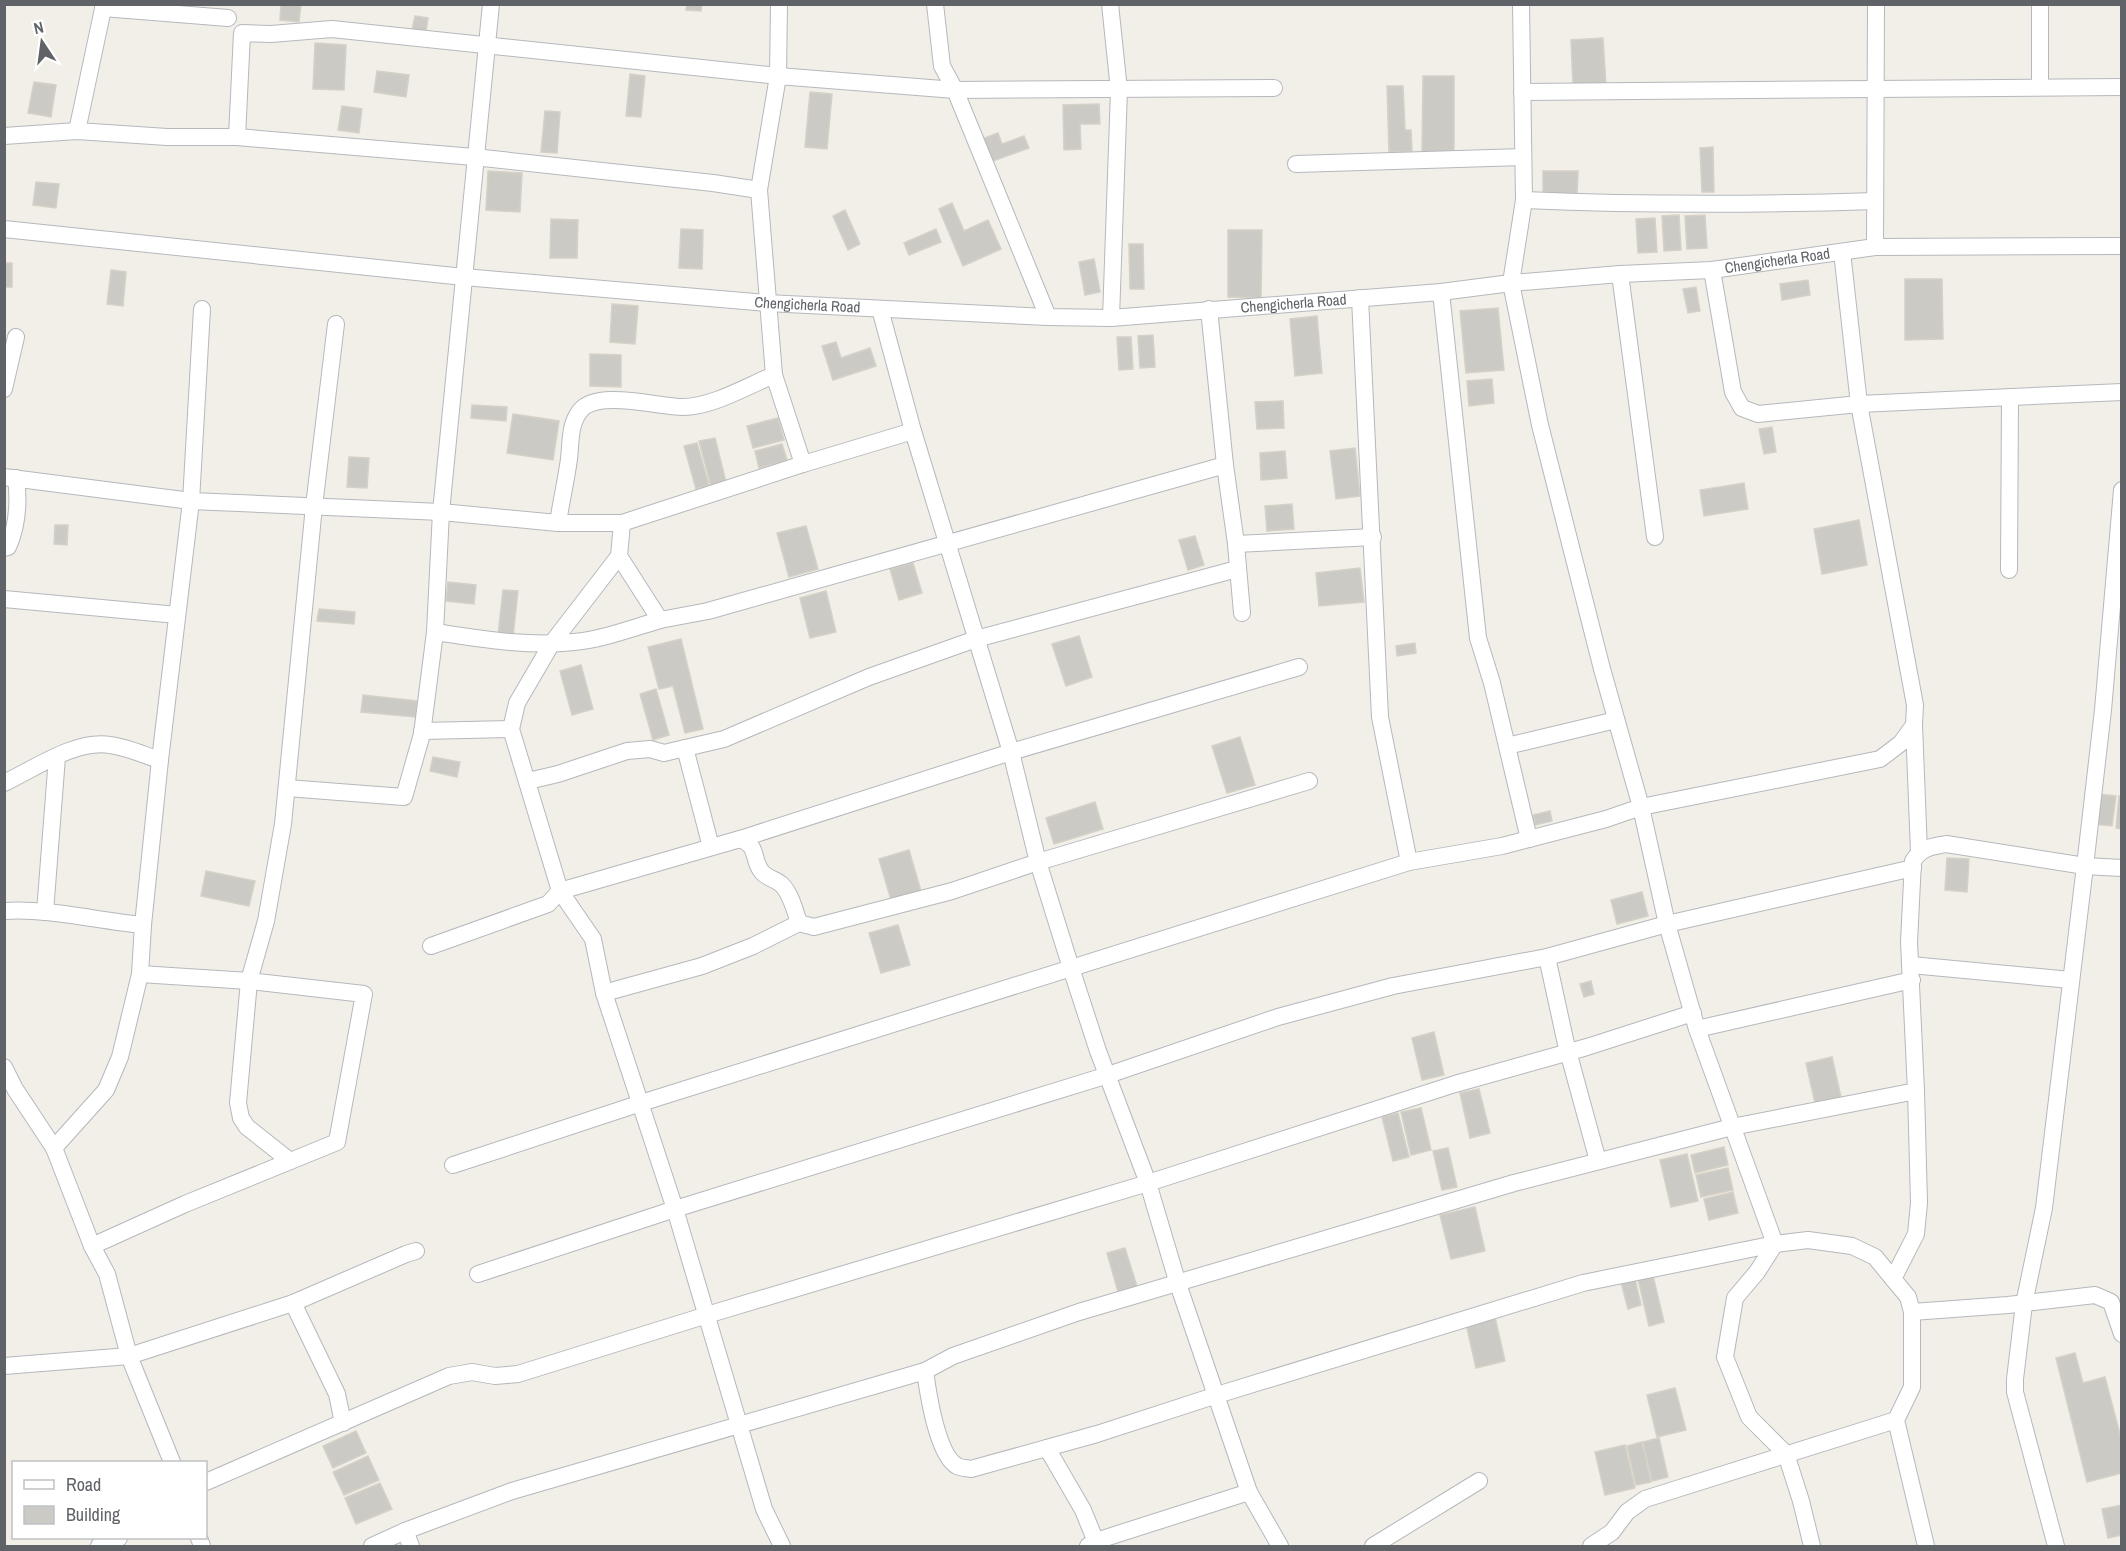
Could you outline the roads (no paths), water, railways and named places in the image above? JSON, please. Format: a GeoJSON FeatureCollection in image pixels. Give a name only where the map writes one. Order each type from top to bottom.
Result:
{"type":"FeatureCollection","features":[{"type":"Feature","properties":{"kind":"street"},"geometry":{"type":"LineString","coordinates":[[287,788],[404,797],[422,730],[435,632],[441,512],[490,4]]}},
{"type":"Feature","properties":{"kind":"street"},"geometry":{"type":"LineString","coordinates":[[779,4],[778,76],[759,190],[774,375],[803,464]]}},
{"type":"Feature","properties":{"kind":"street"},"geometry":{"type":"LineString","coordinates":[[935,4],[942,66],[955,90],[1048,317]]}},
{"type":"Feature","properties":{"kind":"street"},"geometry":{"type":"LineString","coordinates":[[1110,4],[1119,90],[1111,318]]}},
{"type":"Feature","properties":{"kind":"street"},"geometry":{"type":"LineString","coordinates":[[1521,4],[1524,200],[1511,283],[1540,425],[1616,720],[1641,807],[1667,924],[1697,1029],[1775,1244]]}},
{"type":"Feature","properties":{"kind":"street"},"geometry":{"type":"LineString","coordinates":[[1875,247],[1876,4]]}},
{"type":"Feature","properties":{"kind":"street"},"geometry":{"type":"LineString","coordinates":[[2040,4],[2040,87]]}},
{"type":"Feature","properties":{"kind":"street"},"geometry":{"type":"LineString","coordinates":[[77,130],[104,6],[224,11],[242,33],[237,137]]}},
{"type":"Feature","properties":{"kind":"street"},"geometry":{"type":"LineString","coordinates":[[242,33],[271,34],[332,29],[778,76],[955,90],[1274,88]]}},
{"type":"Feature","properties":{"kind":"street"},"geometry":{"type":"LineString","coordinates":[[1522,92],[2121,87]]}},
{"type":"Feature","properties":{"kind":"street"},"geometry":{"type":"LineString","coordinates":[[4,136],[77,130],[167,137],[237,137],[474,157],[759,190]]}},
{"type":"Feature","properties":{"kind":"street"},"geometry":{"type":"LineString","coordinates":[[1296,164],[1523,157]]}},
{"type":"Feature","properties":{"kind":"street"},"geometry":{"type":"LineString","coordinates":[[1524,200],[1614,204],[1748,205],[1875,201]]}},
{"type":"Feature","properties":{"kind":"street","name":"Chengicherla Road"},"geometry":{"type":"LineString","coordinates":[[4,229],[464,277],[767,303],[1111,318],[1441,292],[1511,283],[1620,274],[1712,270],[1875,247],[2121,246]]}},
{"type":"Feature","properties":{"kind":"street"},"geometry":{"type":"LineString","coordinates":[[1842,252],[1858,404],[1915,705],[1916,860],[1910,922],[1919,1203],[1916,1234],[1893,1279]]}},
{"type":"Feature","properties":{"kind":"street"},"geometry":{"type":"LineString","coordinates":[[1712,270],[1733,392],[1742,408],[1758,414],[1858,404],[2121,392]]}},
{"type":"Feature","properties":{"kind":"street"},"geometry":{"type":"LineString","coordinates":[[1620,274],[1655,537]]}},
{"type":"Feature","properties":{"kind":"street"},"geometry":{"type":"LineString","coordinates":[[1441,292],[1478,638],[1492,683],[1529,839]]}},
{"type":"Feature","properties":{"kind":"street"},"geometry":{"type":"LineString","coordinates":[[1360,298],[1380,717],[1409,862]]}},
{"type":"Feature","properties":{"kind":"street"},"geometry":{"type":"LineString","coordinates":[[54,1148],[106,1090],[120,1057],[140,974],[160,760],[191,501],[202,309]]}},
{"type":"Feature","properties":{"kind":"street"},"geometry":{"type":"LineString","coordinates":[[880,309],[912,431],[1011,752],[1038,862],[1071,968],[1148,1183],[1178,1284],[1249,1492],[1280,1546]]}},
{"type":"Feature","properties":{"kind":"street"},"geometry":{"type":"LineString","coordinates":[[1209,309],[1242,613]]}},
{"type":"Feature","properties":{"kind":"street"},"geometry":{"type":"LineString","coordinates":[[290,1161],[248,1127],[241,1118],[238,1103],[249,981],[266,921],[283,824],[314,507],[336,324]]}},
{"type":"Feature","properties":{"kind":"street"},"geometry":{"type":"LineString","coordinates":[[4,389],[15,337]]}},
{"type":"Feature","properties":{"kind":"street"},"geometry":{"type":"LineString","coordinates":[[558,523],[569,459],[572,424],[581,409],[594,402],[617,400],[683,407],[702,405],[774,375]]}},
{"type":"Feature","properties":{"kind":"street"},"geometry":{"type":"LineString","coordinates":[[2009,570],[2010,397]]}},
{"type":"Feature","properties":{"kind":"street"},"geometry":{"type":"LineString","coordinates":[[10,477],[191,501],[441,512],[558,523],[622,523],[912,431]]}},
{"type":"Feature","properties":{"kind":"street"},"geometry":{"type":"LineString","coordinates":[[435,632],[517,644],[577,642],[660,620],[708,611],[1225,465]]}},
{"type":"Feature","properties":{"kind":"street"},"geometry":{"type":"LineString","coordinates":[[4,548],[8,547],[15,531],[18,496],[10,477]]}},
{"type":"Feature","properties":{"kind":"street"},"geometry":{"type":"LineString","coordinates":[[2056,1546],[2015,1392],[2015,1379],[2024,1304],[2044,1208],[2085,866],[2103,710],[2121,490]]}},
{"type":"Feature","properties":{"kind":"street"},"geometry":{"type":"LineString","coordinates":[[622,523],[619,556],[552,644],[518,703],[511,729],[560,891],[593,939],[604,993],[675,1209],[764,1509],[782,1546]]}},
{"type":"Feature","properties":{"kind":"street"},"geometry":{"type":"LineString","coordinates":[[1236,544],[1373,537]]}},
{"type":"Feature","properties":{"kind":"street"},"geometry":{"type":"LineString","coordinates":[[619,556],[660,620]]}},
{"type":"Feature","properties":{"kind":"street"},"geometry":{"type":"LineString","coordinates":[[528,782],[627,751],[650,749],[664,753],[724,739],[869,677],[976,639],[1237,569]]}},
{"type":"Feature","properties":{"kind":"street"},"geometry":{"type":"LineString","coordinates":[[5,598],[177,615]]}},
{"type":"Feature","properties":{"kind":"street"},"geometry":{"type":"LineString","coordinates":[[430,946],[548,904],[560,891],[740,839],[1011,752],[1299,667]]}},
{"type":"Feature","properties":{"kind":"street"},"geometry":{"type":"LineString","coordinates":[[1507,746],[1616,720]]}},
{"type":"Feature","properties":{"kind":"street"},"geometry":{"type":"LineString","coordinates":[[453,1164],[1409,862],[1502,846],[1641,807],[1880,759],[1901,743],[1914,725]]}},
{"type":"Feature","properties":{"kind":"street"},"geometry":{"type":"LineString","coordinates":[[422,730],[511,729]]}},
{"type":"Feature","properties":{"kind":"street"},"geometry":{"type":"LineString","coordinates":[[4,783],[90,744],[110,745],[160,760]]}},
{"type":"Feature","properties":{"kind":"street"},"geometry":{"type":"LineString","coordinates":[[685,748],[711,847]]}},
{"type":"Feature","properties":{"kind":"street"},"geometry":{"type":"LineString","coordinates":[[45,912],[57,757]]}},
{"type":"Feature","properties":{"kind":"street"},"geometry":{"type":"LineString","coordinates":[[604,993],[702,966],[753,946],[799,923],[814,927],[952,891],[1038,862],[1309,781]]}},
{"type":"Feature","properties":{"kind":"street"},"geometry":{"type":"LineString","coordinates":[[740,839],[754,849],[763,874],[783,886],[799,923]]}},
{"type":"Feature","properties":{"kind":"street"},"geometry":{"type":"LineString","coordinates":[[478,1274],[675,1209],[1108,1075],[1278,1017],[1393,986],[1547,957],[1916,860],[1927,847],[1947,844],[2085,866],[2121,868]]}},
{"type":"Feature","properties":{"kind":"street"},"geometry":{"type":"LineString","coordinates":[[4,911],[27,909],[113,923],[143,925]]}},
{"type":"Feature","properties":{"kind":"street"},"geometry":{"type":"LineString","coordinates":[[1547,957],[1568,1053],[1598,1161]]}},
{"type":"Feature","properties":{"kind":"street"},"geometry":{"type":"LineString","coordinates":[[1697,1029],[1912,972],[2071,980]]}},
{"type":"Feature","properties":{"kind":"street"},"geometry":{"type":"LineString","coordinates":[[92,1246],[337,1142],[364,994],[249,981],[140,974]]}},
{"type":"Feature","properties":{"kind":"street"},"geometry":{"type":"LineString","coordinates":[[207,1482],[449,1376],[472,1372],[495,1376],[519,1374],[707,1315],[1148,1183],[1455,1084],[1568,1053],[1693,1013]]}},
{"type":"Feature","properties":{"kind":"street"},"geometry":{"type":"LineString","coordinates":[[4,1067],[15,1089],[54,1148],[92,1246],[107,1274],[129,1356],[172,1461]]}},
{"type":"Feature","properties":{"kind":"street"},"geometry":{"type":"LineString","coordinates":[[372,1546],[408,1539],[512,1491],[925,1371],[953,1356],[1079,1312],[1514,1183],[1732,1127],[1916,1091]]}},
{"type":"Feature","properties":{"kind":"street"},"geometry":{"type":"LineString","coordinates":[[925,1371],[934,1423],[950,1461],[958,1467],[971,1469],[1138,1421],[1582,1283],[1775,1244],[1808,1240],[1852,1246],[1875,1257],[1908,1297],[1912,1312],[1912,1387],[1896,1420],[1926,1546]]}},
{"type":"Feature","properties":{"kind":"street"},"geometry":{"type":"LineString","coordinates":[[1775,1244],[1735,1298],[1725,1357],[1749,1417],[1786,1454],[1812,1546]]}},
{"type":"Feature","properties":{"kind":"street"},"geometry":{"type":"LineString","coordinates":[[4,1366],[129,1356],[293,1303],[417,1251]]}},
{"type":"Feature","properties":{"kind":"street"},"geometry":{"type":"LineString","coordinates":[[1912,1312],[2024,1304],[2095,1295],[2111,1302],[2121,1334]]}},
{"type":"Feature","properties":{"kind":"street"},"geometry":{"type":"LineString","coordinates":[[293,1303],[337,1394],[343,1423]]}},
{"type":"Feature","properties":{"kind":"street"},"geometry":{"type":"LineString","coordinates":[[1591,1546],[1612,1532],[1627,1512],[1644,1499],[1896,1420]]}},
{"type":"Feature","properties":{"kind":"street"},"geometry":{"type":"LineString","coordinates":[[1047,1448],[1083,1510],[1092,1544],[1249,1492]]}},
{"type":"Feature","properties":{"kind":"street"},"geometry":{"type":"LineString","coordinates":[[1373,1546],[1479,1481]]}}]}
